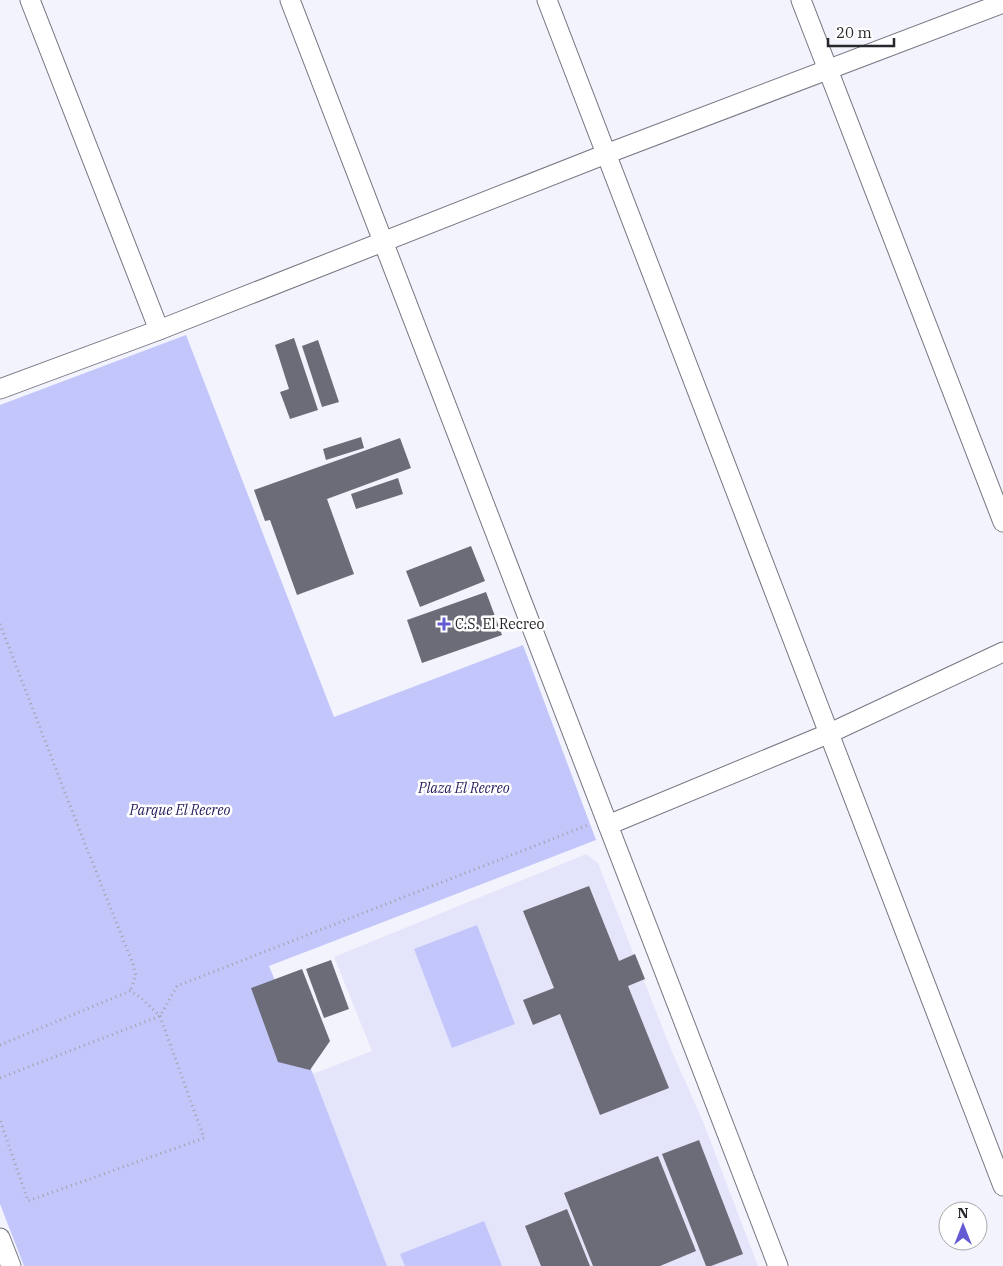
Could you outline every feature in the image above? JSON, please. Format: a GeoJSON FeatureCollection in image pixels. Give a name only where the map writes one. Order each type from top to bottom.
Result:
{"type":"FeatureCollection","features":[{"type":"Feature","properties":{"kind":"street"},"geometry":{"type":"LineString","coordinates":[[30,0],[158,330]]}},
{"type":"Feature","properties":{"kind":"street"},"geometry":{"type":"LineString","coordinates":[[290,0],[778,1266]]}},
{"type":"Feature","properties":{"kind":"street"},"geometry":{"type":"LineString","coordinates":[[547,0],[1003,1186]]}},
{"type":"Feature","properties":{"kind":"street"},"geometry":{"type":"LineString","coordinates":[[801,0],[1003,522]]}},
{"type":"Feature","properties":{"kind":"street"},"geometry":{"type":"LineString","coordinates":[[0,389],[158,330],[606,154],[1003,4]]}},
{"type":"Feature","properties":{"kind":"street"},"geometry":{"type":"LineString","coordinates":[[608,825],[830,733],[1003,652]]}},
{"type":"Feature","properties":{"kind":"street"},"geometry":{"type":"LineString","coordinates":[[0,1238],[11,1266]]}},
{"type":"Feature","properties":{"kind":"path"},"geometry":{"type":"LineString","coordinates":[[0,624],[133,964],[136,976],[130,991],[0,1045]]}},
{"type":"Feature","properties":{"kind":"path"},"geometry":{"type":"LineString","coordinates":[[0,1078],[160,1016],[177,986],[590,824],[608,825]]}},
{"type":"Feature","properties":{"kind":"path"},"geometry":{"type":"LineString","coordinates":[[0,1120],[28,1201],[204,1138],[160,1016],[140,997],[130,991]]}},
{"type":"Feature","properties":{"kind":"shaded area"},"geometry":{"type":"Polygon","coordinates":[[[586,854],[598,863],[670,1047],[704,1124],[758,1266],[387,1266],[313,1074],[372,1051],[334,957],[586,854]]]}},
{"type":"Feature","properties":{"kind":"green space","name":"Parque El Recreo"},"geometry":{"type":"Polygon","coordinates":[[[186,335],[334,717],[523,645],[596,840],[269,966],[387,1266],[24,1266],[0,1204],[0,405],[186,335]]]}},
{"type":"Feature","properties":{"kind":"green space"},"geometry":{"type":"Polygon","coordinates":[[[477,925],[515,1024],[452,1048],[414,949],[477,925]]]}},
{"type":"Feature","properties":{"kind":"green space"},"geometry":{"type":"Polygon","coordinates":[[[484,1221],[502,1266],[405,1266],[400,1254],[484,1221]]]}},
{"type":"Feature","properties":{"kind":"building"},"geometry":{"type":"Polygon","coordinates":[[[294,338],[318,410],[290,419],[280,392],[289,389],[275,345],[294,338]]]}},
{"type":"Feature","properties":{"kind":"building"},"geometry":{"type":"Polygon","coordinates":[[[318,340],[339,402],[322,407],[302,346],[318,340]]]}},
{"type":"Feature","properties":{"kind":"building"},"geometry":{"type":"Polygon","coordinates":[[[361,437],[364,448],[326,460],[323,449],[361,437]]]}},
{"type":"Feature","properties":{"kind":"building"},"geometry":{"type":"Polygon","coordinates":[[[400,438],[411,468],[327,499],[354,574],[297,595],[270,520],[265,521],[254,490],[400,438]]]}},
{"type":"Feature","properties":{"kind":"building"},"geometry":{"type":"Polygon","coordinates":[[[398,478],[403,494],[356,509],[351,494],[398,478]]]}},
{"type":"Feature","properties":{"kind":"building"},"geometry":{"type":"Polygon","coordinates":[[[471,546],[485,581],[420,607],[406,571],[471,546]]]}},
{"type":"Feature","properties":{"kind":"building"},"geometry":{"type":"Polygon","coordinates":[[[486,592],[502,635],[422,663],[407,620],[486,592]]]}},
{"type":"Feature","properties":{"kind":"building"},"geometry":{"type":"Polygon","coordinates":[[[589,886],[619,961],[635,954],[645,979],[628,986],[669,1088],[600,1115],[560,1014],[533,1025],[523,1000],[554,988],[523,911],[589,886]]]}},
{"type":"Feature","properties":{"kind":"building"},"geometry":{"type":"Polygon","coordinates":[[[331,960],[349,1009],[324,1018],[306,969],[331,960]]]}},
{"type":"Feature","properties":{"kind":"building"},"geometry":{"type":"Polygon","coordinates":[[[302,969],[330,1041],[310,1070],[278,1062],[251,988],[302,969]]]}},
{"type":"Feature","properties":{"kind":"building"},"geometry":{"type":"Polygon","coordinates":[[[699,1140],[743,1254],[711,1266],[706,1266],[662,1154],[699,1140]]]}},
{"type":"Feature","properties":{"kind":"building"},"geometry":{"type":"Polygon","coordinates":[[[658,1156],[696,1251],[660,1266],[593,1266],[564,1193],[658,1156]]]}},
{"type":"Feature","properties":{"kind":"building"},"geometry":{"type":"Polygon","coordinates":[[[567,1209],[590,1266],[541,1266],[525,1226],[567,1209]]]}},
{"type":"Feature","properties":{"kind":"place","name":"C.S. El Recreo"},"geometry":{"type":"Point","coordinates":[444,624]}},
{"type":"Feature","properties":{"kind":"park label","name":"Plaza El Recreo"},"geometry":{"type":"Point","coordinates":[464,788]}}]}
